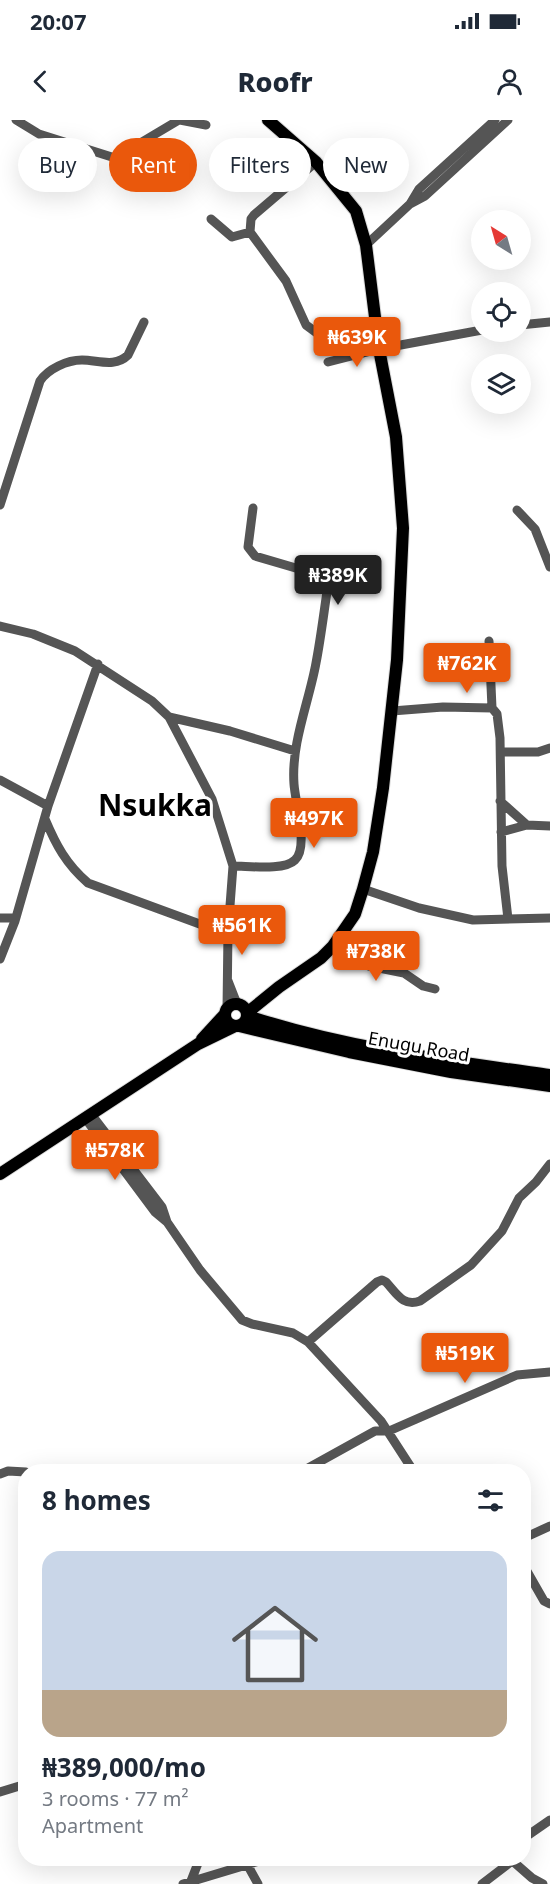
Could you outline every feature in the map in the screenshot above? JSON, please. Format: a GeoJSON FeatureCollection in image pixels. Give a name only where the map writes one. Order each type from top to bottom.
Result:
{"type":"FeatureCollection","features":[{"type":"Feature","properties":{"kind":"main road"},"geometry":{"type":"LineString","coordinates":[[0,1174],[198,1044],[237,1014],[321,958],[340,937],[355,914],[373,852],[398,660],[403,528],[396,437],[379,349],[366,245],[356,211],[316,162],[268,120]]}},
{"type":"Feature","properties":{"kind":"main road"},"geometry":{"type":"LineString","coordinates":[[269,1023],[266,1013],[274,991]]}},
{"type":"Feature","properties":{"kind":"main road"},"geometry":{"type":"LineString","coordinates":[[237,1014],[288,1029],[362,1044],[453,1061],[550,1075]]}},
{"type":"Feature","properties":{"kind":"main road","name":"Enugu Road"},"geometry":{"type":"LineString","coordinates":[[237,1014],[283,1036],[349,1052],[550,1086]]}},
{"type":"Feature","properties":{"kind":"street"},"geometry":{"type":"LineString","coordinates":[[16,120],[39,134],[115,158],[179,120],[206,125]]}},
{"type":"Feature","properties":{"kind":"street"},"geometry":{"type":"LineString","coordinates":[[410,204],[418,189],[495,120]]}},
{"type":"Feature","properties":{"kind":"street"},"geometry":{"type":"LineString","coordinates":[[366,245],[410,204],[425,196],[508,120]]}},
{"type":"Feature","properties":{"kind":"street"},"geometry":{"type":"LineString","coordinates":[[316,162],[254,215],[251,219],[250,232],[286,281],[306,325],[321,336]]}},
{"type":"Feature","properties":{"kind":"street"},"geometry":{"type":"LineString","coordinates":[[211,219],[232,237],[250,232]]}},
{"type":"Feature","properties":{"kind":"street"},"geometry":{"type":"LineString","coordinates":[[0,505],[40,381],[44,375],[64,364],[81,360],[117,363],[123,360],[128,356],[144,322]]}},
{"type":"Feature","properties":{"kind":"street"},"geometry":{"type":"LineString","coordinates":[[531,324],[550,322]]}},
{"type":"Feature","properties":{"kind":"street"},"geometry":{"type":"LineString","coordinates":[[328,362],[379,349],[471,332]]}},
{"type":"Feature","properties":{"kind":"street"},"geometry":{"type":"LineString","coordinates":[[233,866],[286,865],[300,854],[302,840],[294,783],[295,752],[316,662],[328,585],[323,576],[255,556],[248,547],[253,508]]}},
{"type":"Feature","properties":{"kind":"street"},"geometry":{"type":"LineString","coordinates":[[517,510],[535,529],[550,567]]}},
{"type":"Feature","properties":{"kind":"street"},"geometry":{"type":"LineString","coordinates":[[0,626],[33,634],[75,651],[152,701],[170,717],[212,799],[233,866],[228,932],[228,981],[237,1014]]}},
{"type":"Feature","properties":{"kind":"street"},"geometry":{"type":"LineString","coordinates":[[489,641],[492,708],[497,714],[501,752],[502,866],[508,920]]}},
{"type":"Feature","properties":{"kind":"street"},"geometry":{"type":"LineString","coordinates":[[0,959],[39,842],[48,806],[98,664]]}},
{"type":"Feature","properties":{"kind":"street"},"geometry":{"type":"LineString","coordinates":[[392,711],[443,707],[492,708]]}},
{"type":"Feature","properties":{"kind":"street"},"geometry":{"type":"LineString","coordinates":[[170,717],[230,731],[295,752]]}},
{"type":"Feature","properties":{"kind":"street"},"geometry":{"type":"LineString","coordinates":[[501,752],[538,752],[550,748]]}},
{"type":"Feature","properties":{"kind":"street"},"geometry":{"type":"LineString","coordinates":[[0,780],[48,806]]}},
{"type":"Feature","properties":{"kind":"street"},"geometry":{"type":"LineString","coordinates":[[500,801],[526,825]]}},
{"type":"Feature","properties":{"kind":"street"},"geometry":{"type":"LineString","coordinates":[[45,819],[56,846],[75,872],[88,882],[216,930],[228,932]]}},
{"type":"Feature","properties":{"kind":"street"},"geometry":{"type":"LineString","coordinates":[[501,832],[526,825],[550,826]]}},
{"type":"Feature","properties":{"kind":"street"},"geometry":{"type":"LineString","coordinates":[[39,842],[56,846]]}},
{"type":"Feature","properties":{"kind":"street"},"geometry":{"type":"LineString","coordinates":[[363,889],[419,908],[473,920],[550,918]]}},
{"type":"Feature","properties":{"kind":"street"},"geometry":{"type":"LineString","coordinates":[[0,918],[15,918]]}},
{"type":"Feature","properties":{"kind":"street"},"geometry":{"type":"LineString","coordinates":[[340,937],[357,958],[369,966],[404,974],[423,986],[435,989]]}},
{"type":"Feature","properties":{"kind":"street"},"geometry":{"type":"LineString","coordinates":[[88,1116],[154,1212],[167,1222],[200,1270],[242,1320],[293,1333],[308,1342],[381,1420],[409,1464]]}},
{"type":"Feature","properties":{"kind":"street"},"geometry":{"type":"LineString","coordinates":[[308,1342],[377,1282],[386,1282],[404,1301],[413,1303],[471,1265],[502,1231],[519,1198],[550,1164]]}},
{"type":"Feature","properties":{"kind":"street"},"geometry":{"type":"LineString","coordinates":[[315,1464],[375,1431],[390,1431],[517,1375],[550,1372]]}},
{"type":"Feature","properties":{"kind":"street"},"geometry":{"type":"LineString","coordinates":[[375,1431],[381,1420]]}},
{"type":"Feature","properties":{"kind":"street"},"geometry":{"type":"LineString","coordinates":[[0,1474],[8,1471],[18,1472]]}},
{"type":"Feature","properties":{"kind":"street"},"geometry":{"type":"LineString","coordinates":[[531,1535],[550,1526]]}},
{"type":"Feature","properties":{"kind":"street"},"geometry":{"type":"LineString","coordinates":[[531,1578],[544,1601],[550,1604]]}},
{"type":"Feature","properties":{"kind":"street"},"geometry":{"type":"LineString","coordinates":[[0,1792],[18,1786]]}},
{"type":"Feature","properties":{"kind":"street"},"geometry":{"type":"LineString","coordinates":[[531,1833],[550,1820]]}},
{"type":"Feature","properties":{"kind":"street"},"geometry":{"type":"LineString","coordinates":[[187,1883],[196,1866]]}},
{"type":"Feature","properties":{"kind":"street"},"geometry":{"type":"LineString","coordinates":[[187,1883],[242,1866]]}},
{"type":"Feature","properties":{"kind":"street"},"geometry":{"type":"LineString","coordinates":[[249,1866],[258,1884]]}},
{"type":"Feature","properties":{"kind":"street"},"geometry":{"type":"LineString","coordinates":[[483,1884],[504,1866]]}},
{"type":"Feature","properties":{"kind":"street"},"geometry":{"type":"LineString","coordinates":[[518,1866],[543,1884]]}},
{"type":"Feature","properties":{"kind":"district","name":"Nsukka"},"geometry":{"type":"Point","coordinates":[155,804]}}]}
